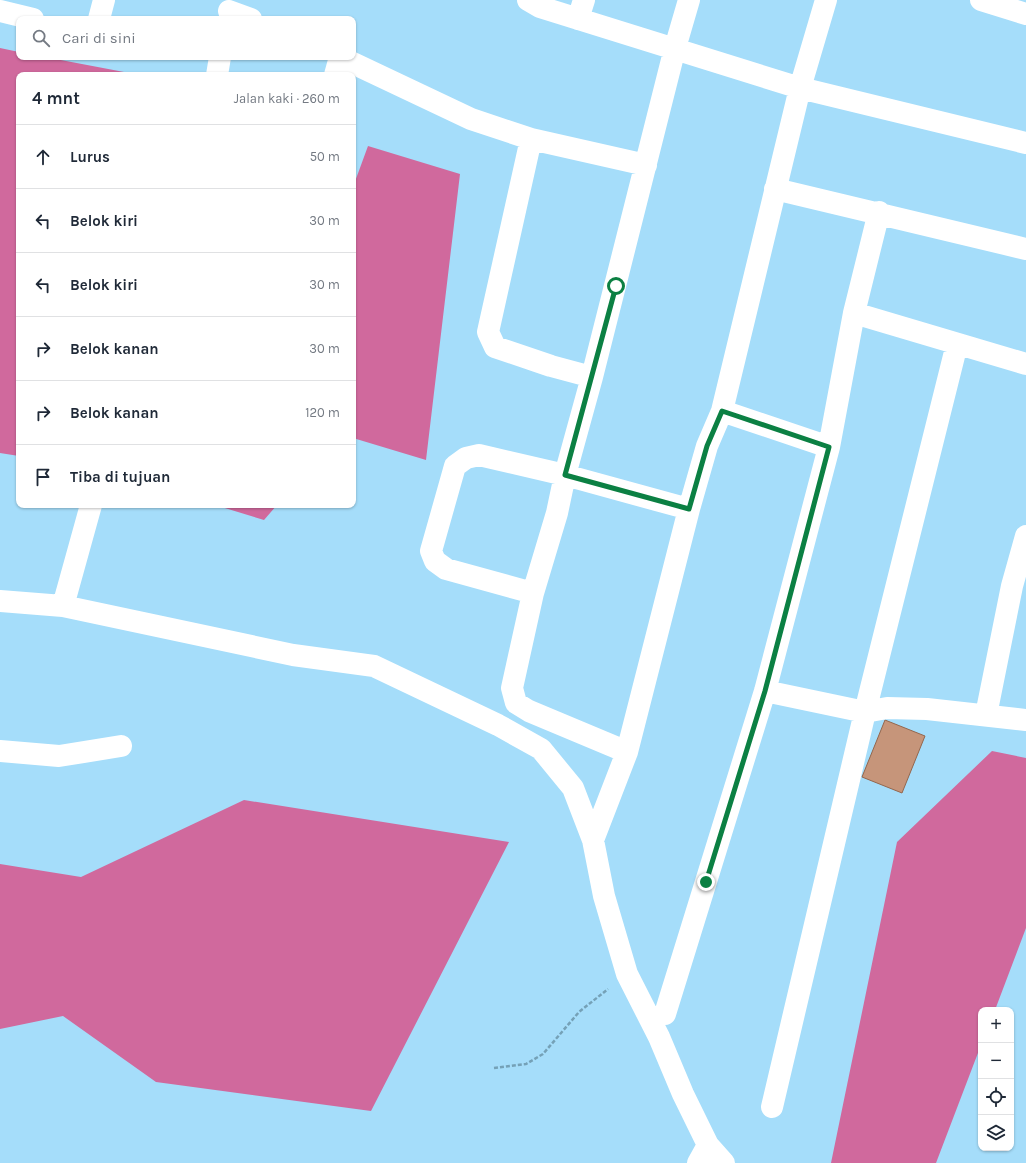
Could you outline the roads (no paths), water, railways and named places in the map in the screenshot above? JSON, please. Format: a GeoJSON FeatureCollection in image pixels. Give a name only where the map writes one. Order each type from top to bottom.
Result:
{"type":"FeatureCollection","features":[{"type":"Feature","properties":{"kind":"street"},"geometry":{"type":"LineString","coordinates":[[100,16],[104,0]]}},
{"type":"Feature","properties":{"kind":"street"},"geometry":{"type":"LineString","coordinates":[[528,0],[540,7],[581,10],[675,48],[800,88],[1026,143]]}},
{"type":"Feature","properties":{"kind":"street"},"geometry":{"type":"LineString","coordinates":[[627,752],[529,711],[516,703],[512,688],[533,593],[557,514],[565,475],[592,377],[675,48],[689,0]]}},
{"type":"Feature","properties":{"kind":"street"},"geometry":{"type":"LineString","coordinates":[[593,840],[627,752],[689,509],[707,446],[722,411],[800,88],[826,0]]}},
{"type":"Feature","properties":{"kind":"street"},"geometry":{"type":"LineString","coordinates":[[981,0],[1026,14]]}},
{"type":"Feature","properties":{"kind":"street"},"geometry":{"type":"LineString","coordinates":[[229,10],[244,16]]}},
{"type":"Feature","properties":{"kind":"street"},"geometry":{"type":"LineString","coordinates":[[0,11],[30,12]]}},
{"type":"Feature","properties":{"kind":"street"},"geometry":{"type":"LineString","coordinates":[[336,72],[339,60]]}},
{"type":"Feature","properties":{"kind":"street"},"geometry":{"type":"LineString","coordinates":[[346,60],[471,119],[531,140],[646,165]]}},
{"type":"Feature","properties":{"kind":"street"},"geometry":{"type":"LineString","coordinates":[[531,140],[488,332],[495,347],[551,366],[592,377]]}},
{"type":"Feature","properties":{"kind":"street"},"geometry":{"type":"LineString","coordinates":[[775,188],[879,212],[1026,249]]}},
{"type":"Feature","properties":{"kind":"street"},"geometry":{"type":"LineString","coordinates":[[665,1014],[765,691],[829,447],[854,314],[879,212]]}},
{"type":"Feature","properties":{"kind":"street"},"geometry":{"type":"LineString","coordinates":[[854,314],[1026,364]]}},
{"type":"Feature","properties":{"kind":"street"},"geometry":{"type":"LineString","coordinates":[[772,1106],[865,712],[957,344]]}},
{"type":"Feature","properties":{"kind":"street"},"geometry":{"type":"LineString","coordinates":[[722,411],[829,447]]}},
{"type":"Feature","properties":{"kind":"street"},"geometry":{"type":"LineString","coordinates":[[533,593],[446,569],[435,561],[431,551],[455,466],[466,458],[479,455],[565,475],[689,509]]}},
{"type":"Feature","properties":{"kind":"street"},"geometry":{"type":"LineString","coordinates":[[63,606],[90,508]]}},
{"type":"Feature","properties":{"kind":"street"},"geometry":{"type":"LineString","coordinates":[[986,715],[1019,589],[1026,536]]}},
{"type":"Feature","properties":{"kind":"street"},"geometry":{"type":"LineString","coordinates":[[0,601],[63,606],[293,655],[374,666],[498,725],[541,749],[573,788],[593,840],[604,896],[627,974],[659,1037],[683,1094],[703,1154],[724,1163]]}},
{"type":"Feature","properties":{"kind":"street"},"geometry":{"type":"LineString","coordinates":[[765,691],[865,712],[887,708],[927,709],[1026,720]]}},
{"type":"Feature","properties":{"kind":"street"},"geometry":{"type":"LineString","coordinates":[[0,751],[59,756],[121,746]]}}]}
